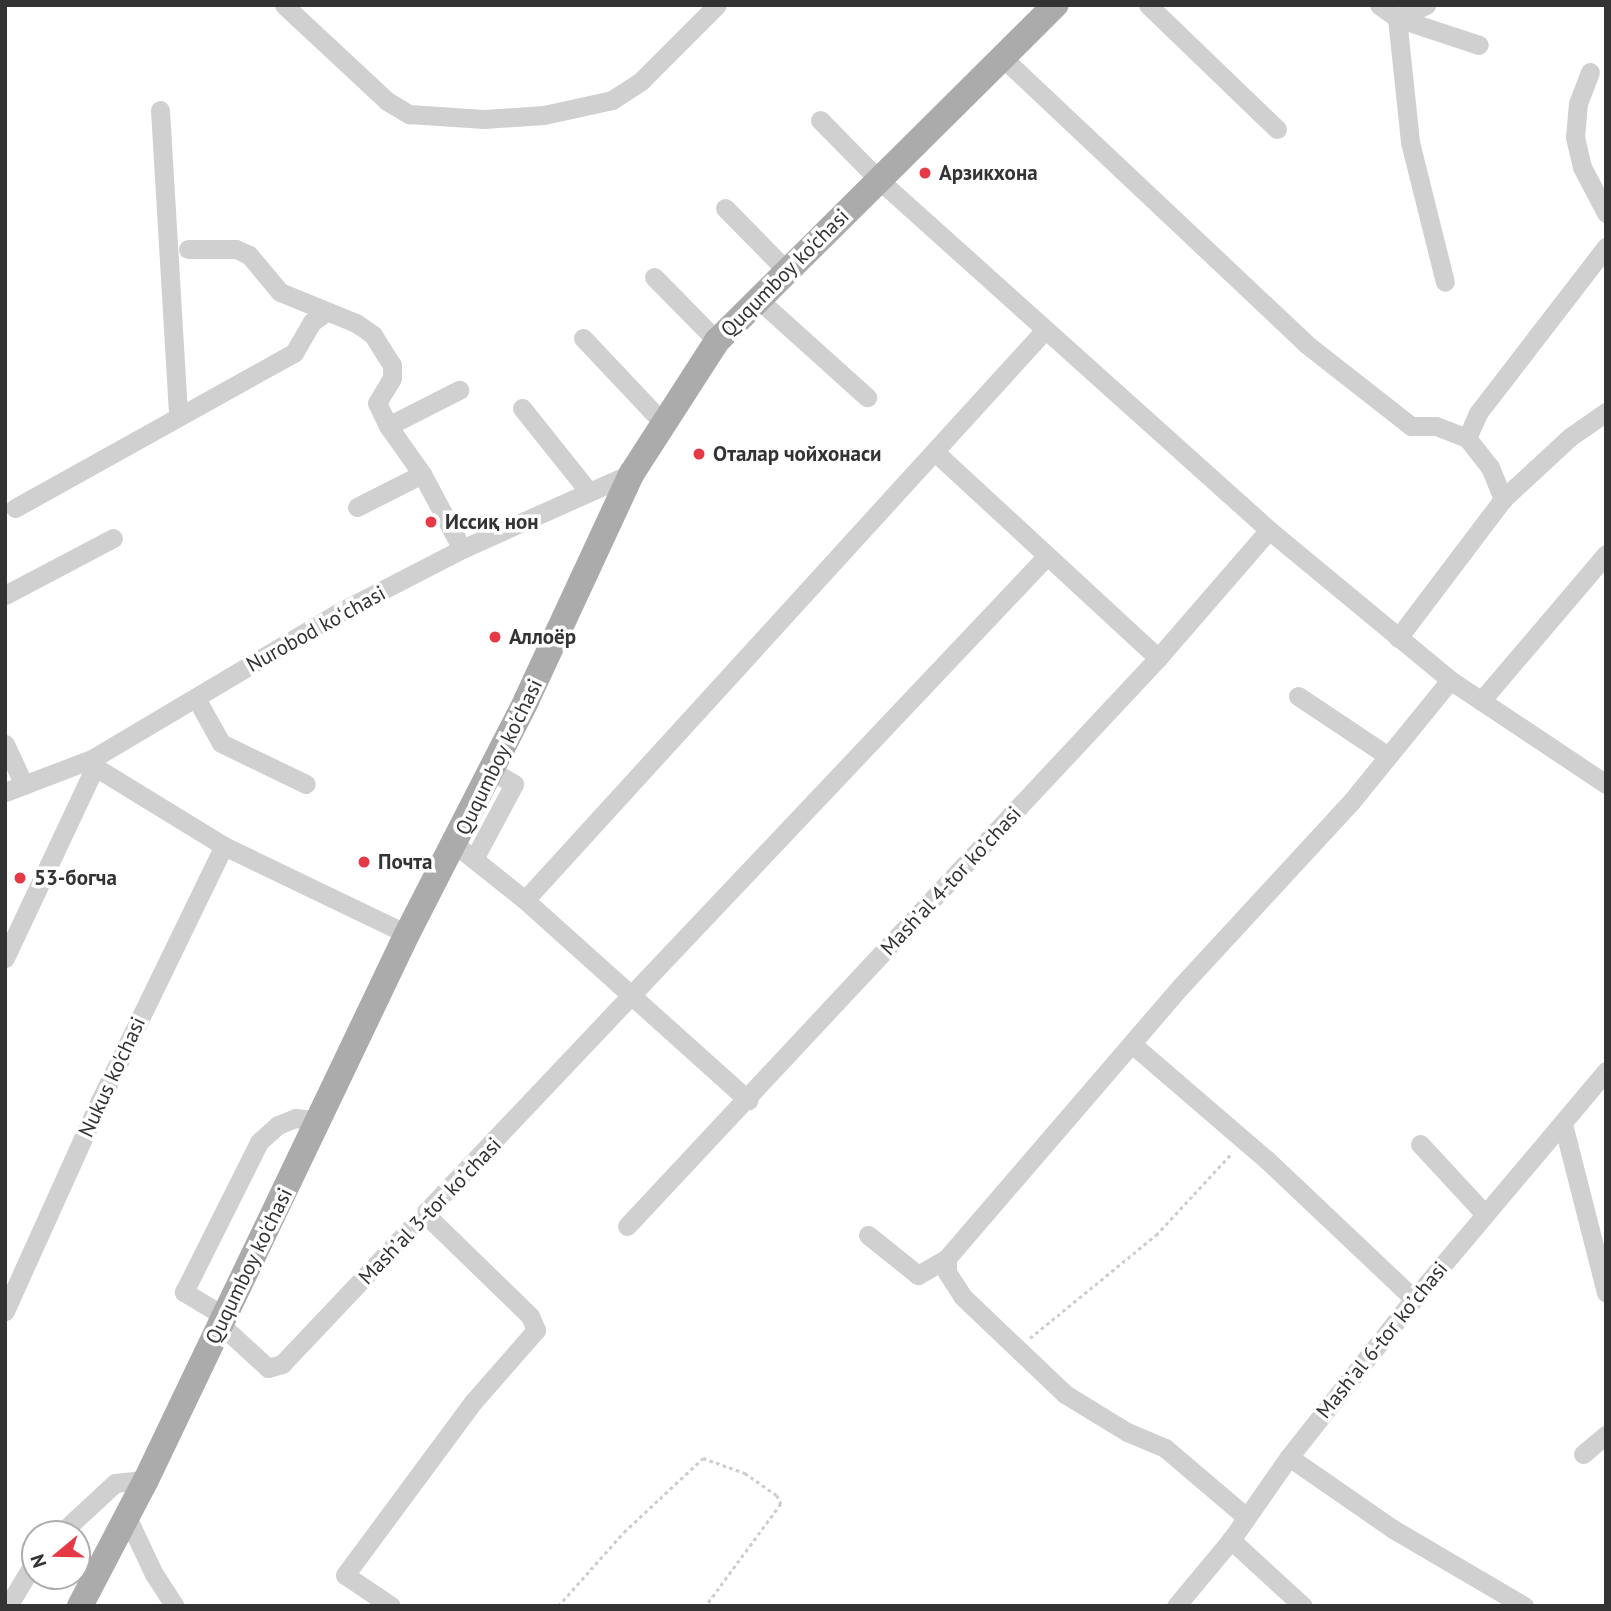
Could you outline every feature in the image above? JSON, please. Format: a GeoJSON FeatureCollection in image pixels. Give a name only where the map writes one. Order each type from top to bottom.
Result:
{"type":"FeatureCollection","features":[{"type":"Feature","properties":{"kind":"main road","name":"Ququmboy ko'chasi"},"geometry":{"type":"LineString","coordinates":[[80,1606],[146,1480],[407,934],[465,852],[492,771],[632,472],[665,425],[717,341],[1055,5]]}},
{"type":"Feature","properties":{"kind":"street"},"geometry":{"type":"LineString","coordinates":[[284,5],[387,101],[409,114],[484,119],[544,115],[612,100],[641,81],[717,5]]}},
{"type":"Feature","properties":{"kind":"street"},"geometry":{"type":"LineString","coordinates":[[1147,5],[1277,129]]}},
{"type":"Feature","properties":{"kind":"street"},"geometry":{"type":"LineString","coordinates":[[1379,5],[1397,18],[1479,45]]}},
{"type":"Feature","properties":{"kind":"street"},"geometry":{"type":"LineString","coordinates":[[1397,18],[1426,5]]}},
{"type":"Feature","properties":{"kind":"street"},"geometry":{"type":"LineString","coordinates":[[1397,18],[1410,142],[1445,282]]}},
{"type":"Feature","properties":{"kind":"street"},"geometry":{"type":"LineString","coordinates":[[1002,57],[1304,343],[1411,426],[1436,426],[1467,438],[1490,467],[1503,499]]}},
{"type":"Feature","properties":{"kind":"street"},"geometry":{"type":"LineString","coordinates":[[1590,72],[1578,103],[1575,137],[1582,167],[1606,213]]}},
{"type":"Feature","properties":{"kind":"street"},"geometry":{"type":"LineString","coordinates":[[160,110],[178,415]]}},
{"type":"Feature","properties":{"kind":"street"},"geometry":{"type":"LineString","coordinates":[[820,120],[878,179],[1269,530],[1450,680],[1606,784]]}},
{"type":"Feature","properties":{"kind":"street"},"geometry":{"type":"LineString","coordinates":[[725,208],[787,271]]}},
{"type":"Feature","properties":{"kind":"street"},"geometry":{"type":"LineString","coordinates":[[1467,438],[1478,413],[1606,247]]}},
{"type":"Feature","properties":{"kind":"street"},"geometry":{"type":"LineString","coordinates":[[188,249],[243,252],[280,292],[305,299],[325,313],[356,323],[385,350],[392,378],[377,403],[388,426],[422,474],[462,550]]}},
{"type":"Feature","properties":{"kind":"street"},"geometry":{"type":"LineString","coordinates":[[654,277],[717,341]]}},
{"type":"Feature","properties":{"kind":"street"},"geometry":{"type":"LineString","coordinates":[[758,299],[867,397]]}},
{"type":"Feature","properties":{"kind":"street"},"geometry":{"type":"LineString","coordinates":[[15,508],[178,415],[294,353],[312,323],[325,313]]}},
{"type":"Feature","properties":{"kind":"street"},"geometry":{"type":"LineString","coordinates":[[525,900],[1045,330]]}},
{"type":"Feature","properties":{"kind":"street"},"geometry":{"type":"LineString","coordinates":[[583,338],[665,425]]}},
{"type":"Feature","properties":{"kind":"street"},"geometry":{"type":"LineString","coordinates":[[388,426],[459,390]]}},
{"type":"Feature","properties":{"kind":"street"},"geometry":{"type":"LineString","coordinates":[[522,408],[589,492]]}},
{"type":"Feature","properties":{"kind":"street"},"geometry":{"type":"LineString","coordinates":[[1398,638],[1503,499],[1570,437],[1606,412]]}},
{"type":"Feature","properties":{"kind":"street"},"geometry":{"type":"LineString","coordinates":[[935,452],[1157,658]]}},
{"type":"Feature","properties":{"kind":"street","name":"Nurobod koʻchasi"},"geometry":{"type":"LineString","coordinates":[[14,789],[93,763],[338,613],[462,550],[632,472]]}},
{"type":"Feature","properties":{"kind":"street"},"geometry":{"type":"LineString","coordinates":[[356,507],[422,474]]}},
{"type":"Feature","properties":{"kind":"street","name":"Mashʼal 4-tor koʼchasi"},"geometry":{"type":"LineString","coordinates":[[627,1226],[748,1100],[1157,658],[1269,530]]}},
{"type":"Feature","properties":{"kind":"street"},"geometry":{"type":"LineString","coordinates":[[5,595],[113,538]]}},
{"type":"Feature","properties":{"kind":"street","name":"Mashʼal 3-tor koʼchasi"},"geometry":{"type":"LineString","coordinates":[[318,1121],[295,1118],[278,1125],[259,1142],[184,1292],[222,1320],[268,1368],[277,1368],[426,1216],[1047,556]]}},
{"type":"Feature","properties":{"kind":"street"},"geometry":{"type":"LineString","coordinates":[[1481,701],[1604,560]]}},
{"type":"Feature","properties":{"kind":"street"},"geometry":{"type":"LineString","coordinates":[[868,1236],[898,1264],[918,1275],[947,1258],[1132,1044],[1388,756],[1450,680]]}},
{"type":"Feature","properties":{"kind":"street"},"geometry":{"type":"LineString","coordinates":[[1298,696],[1388,756]]}},
{"type":"Feature","properties":{"kind":"street"},"geometry":{"type":"LineString","coordinates":[[196,698],[221,743],[306,784]]}},
{"type":"Feature","properties":{"kind":"street"},"geometry":{"type":"LineString","coordinates":[[5,744],[14,789]]}},
{"type":"Feature","properties":{"kind":"street"},"geometry":{"type":"LineString","coordinates":[[5,958],[93,763],[224,846],[407,934]]}},
{"type":"Feature","properties":{"kind":"street","name":"Nukus ko'chasi"},"geometry":{"type":"LineString","coordinates":[[5,1311],[98,1105],[224,846]]}},
{"type":"Feature","properties":{"kind":"street"},"geometry":{"type":"LineString","coordinates":[[465,852],[525,900],[748,1100]]}},
{"type":"Feature","properties":{"kind":"street"},"geometry":{"type":"LineString","coordinates":[[1132,1044],[1243,1141],[1414,1299]]}},
{"type":"Feature","properties":{"kind":"street","name":"Mashʼal 6-tor koʼchasi"},"geometry":{"type":"LineString","coordinates":[[1176,1606],[1231,1540],[1245,1516],[1289,1457],[1414,1299],[1606,1071]]}},
{"type":"Feature","properties":{"kind":"street"},"geometry":{"type":"LineString","coordinates":[[1563,1124],[1606,1293]]}},
{"type":"Feature","properties":{"kind":"street"},"geometry":{"type":"LineString","coordinates":[[1420,1144],[1484,1213]]}},
{"type":"Feature","properties":{"kind":"street"},"geometry":{"type":"LineString","coordinates":[[391,1606],[345,1575],[473,1402],[535,1336],[534,1322],[426,1216]]}},
{"type":"Feature","properties":{"kind":"street"},"geometry":{"type":"LineString","coordinates":[[947,1258],[947,1272],[963,1297],[1065,1394],[1127,1432],[1165,1448],[1245,1516]]}},
{"type":"Feature","properties":{"kind":"street"},"geometry":{"type":"LineString","coordinates":[[1583,1454],[1606,1435]]}},
{"type":"Feature","properties":{"kind":"street"},"geometry":{"type":"LineString","coordinates":[[1289,1457],[1392,1529],[1524,1606]]}},
{"type":"Feature","properties":{"kind":"street"},"geometry":{"type":"LineString","coordinates":[[75,1520],[115,1483],[146,1480]]}},
{"type":"Feature","properties":{"kind":"street"},"geometry":{"type":"LineString","coordinates":[[127,1517],[175,1606]]}},
{"type":"Feature","properties":{"kind":"street"},"geometry":{"type":"LineString","coordinates":[[1231,1540],[1303,1606]]}},
{"type":"Feature","properties":{"kind":"street"},"geometry":{"type":"LineString","coordinates":[[8,1606],[21,1584]]}},
{"type":"Feature","properties":{"kind":"path"},"geometry":{"type":"LineString","coordinates":[[1016,1350],[1156,1234],[1243,1141]]}},
{"type":"Feature","properties":{"kind":"path"},"geometry":{"type":"LineString","coordinates":[[558,1606],[624,1532],[703,1458],[746,1473],[777,1495],[780,1504],[706,1606]]}},
{"type":"Feature","properties":{"kind":"place","name":"Арзикхона"},"geometry":{"type":"Point","coordinates":[925,173]}},
{"type":"Feature","properties":{"kind":"place","name":"Оталар чойхонаси"},"geometry":{"type":"Point","coordinates":[699,454]}},
{"type":"Feature","properties":{"kind":"place","name":"Иссиқ нон"},"geometry":{"type":"Point","coordinates":[431,522]}},
{"type":"Feature","properties":{"kind":"place","name":"Аллоёр"},"geometry":{"type":"Point","coordinates":[495,637]}},
{"type":"Feature","properties":{"kind":"place","name":"Почта"},"geometry":{"type":"Point","coordinates":[364,862]}},
{"type":"Feature","properties":{"kind":"place","name":"53-богча"},"geometry":{"type":"Point","coordinates":[20,878]}}]}
